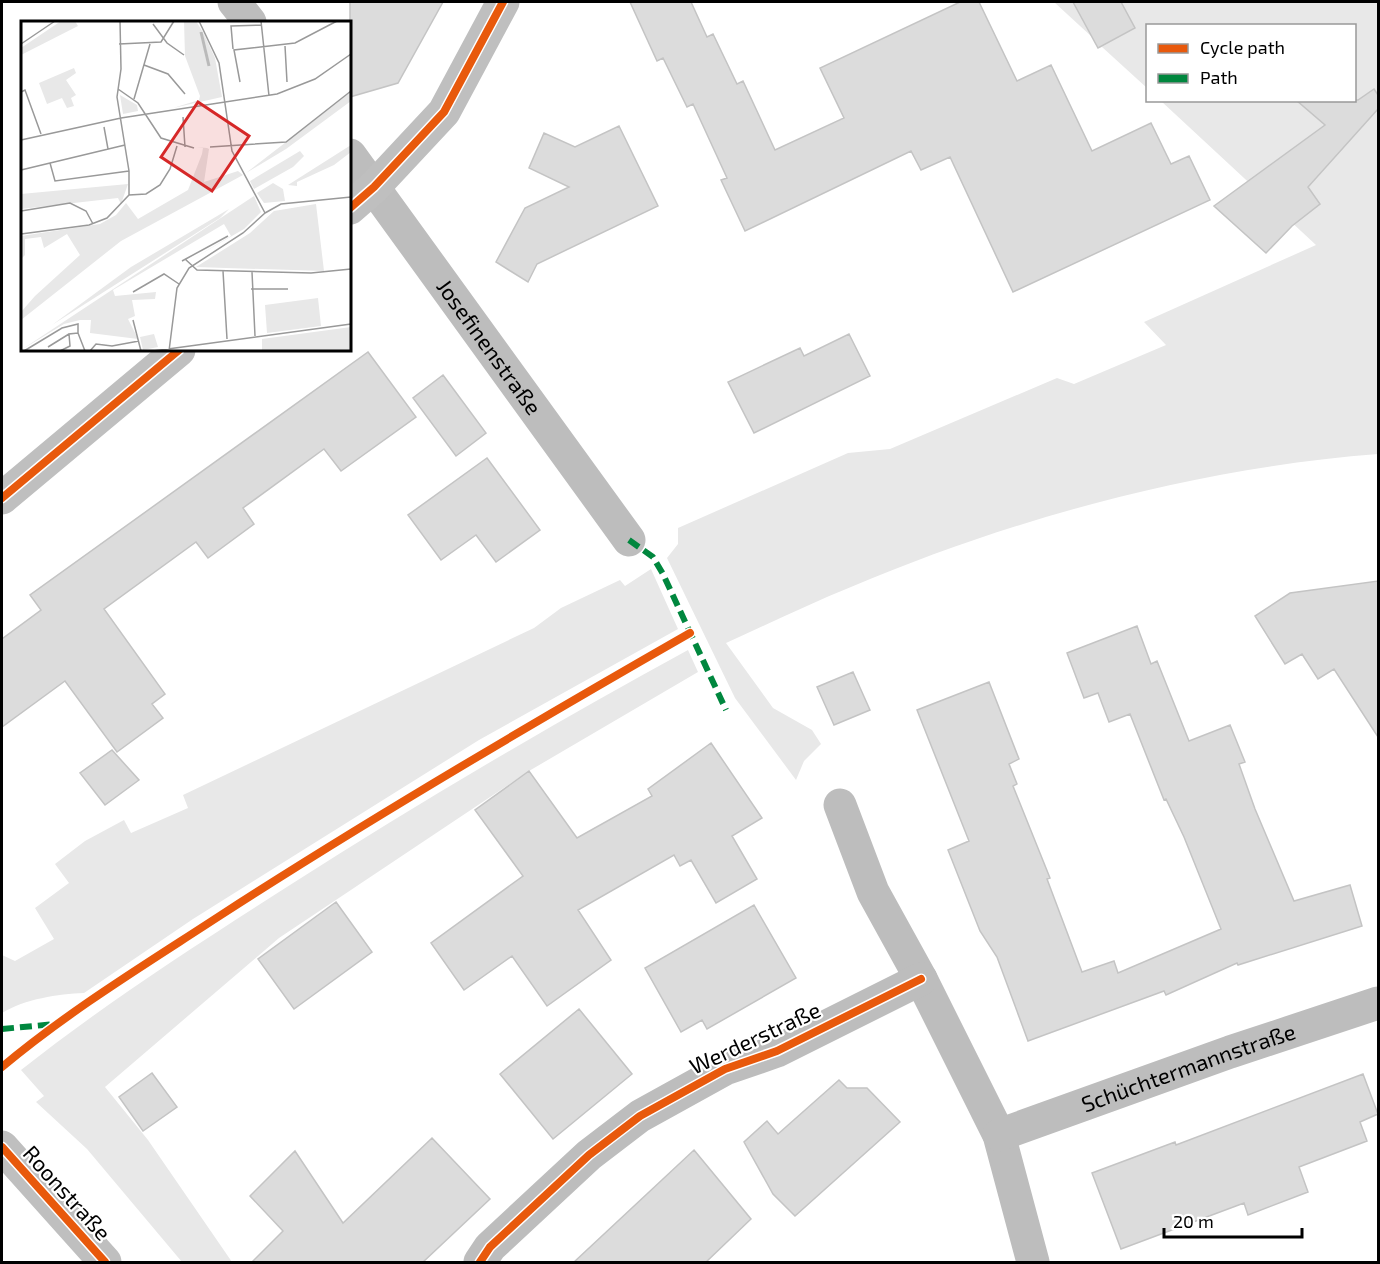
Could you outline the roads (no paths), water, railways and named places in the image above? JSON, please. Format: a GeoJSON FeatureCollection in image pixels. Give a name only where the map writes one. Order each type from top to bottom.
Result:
{"type":"FeatureCollection","features":[{"type":"Feature","properties":{"kind":"main road"},"geometry":{"type":"LineString","coordinates":[[362,197],[444,112],[503,2]]}},
{"type":"Feature","properties":{"kind":"main road"},"geometry":{"type":"LineString","coordinates":[[2,498],[178,351]]}},
{"type":"Feature","properties":{"kind":"main road","name":"Roonstraße"},"geometry":{"type":"LineString","coordinates":[[2,1148],[105,1263]]}},
{"type":"Feature","properties":{"kind":"street"},"geometry":{"type":"LineString","coordinates":[[234,2],[249,21]]}},
{"type":"Feature","properties":{"kind":"street","name":"Josefinenstraße"},"geometry":{"type":"LineString","coordinates":[[351,158],[362,197],[628,540]]}},
{"type":"Feature","properties":{"kind":"street"},"geometry":{"type":"LineString","coordinates":[[840,805],[873,892],[921,979],[999,1135],[1033,1263]]}},
{"type":"Feature","properties":{"kind":"street","name":"Werderstraße"},"geometry":{"type":"LineString","coordinates":[[480,1263],[490,1246],[589,1155],[640,1116],[725,1069],[777,1050],[921,979]]}},
{"type":"Feature","properties":{"kind":"street","name":"Schüchtermannstraße"},"geometry":{"type":"LineString","coordinates":[[999,1135],[1230,1052],[1378,1003]]}}]}
